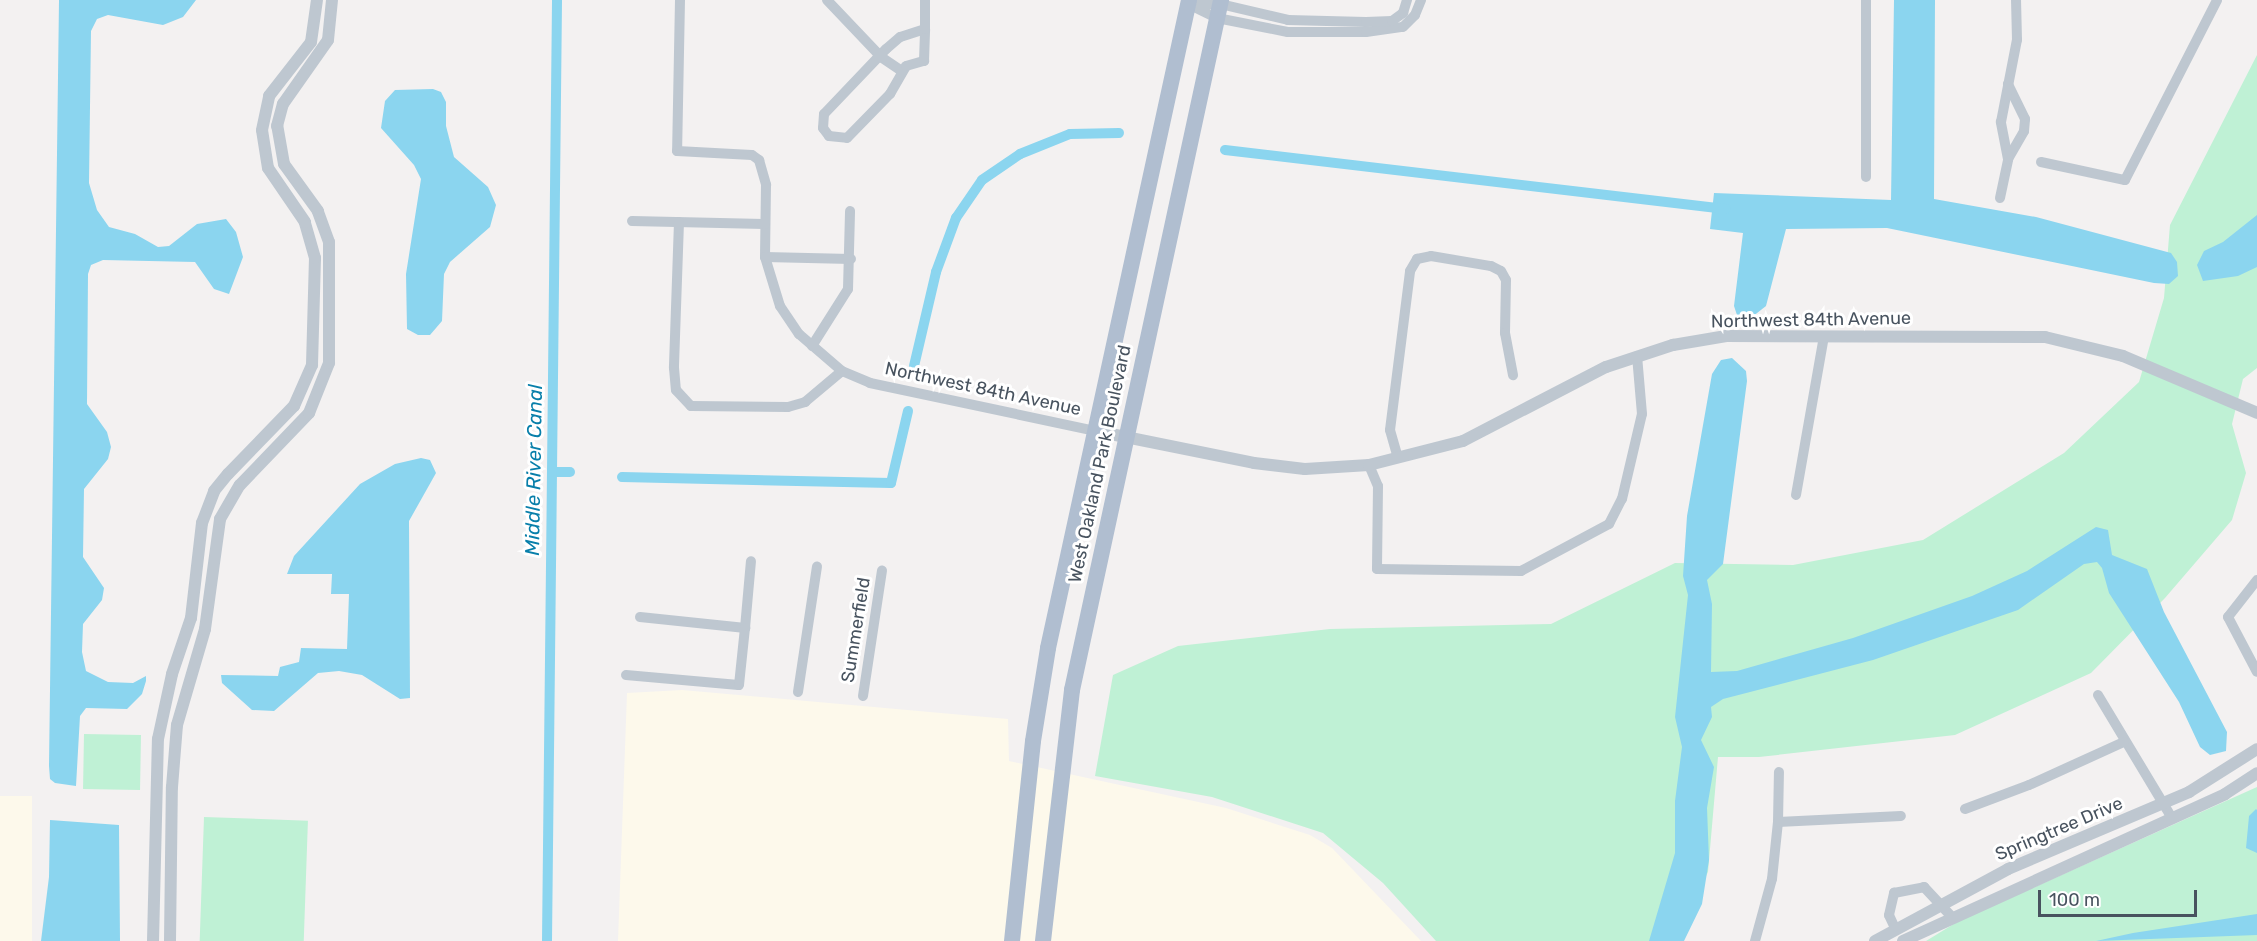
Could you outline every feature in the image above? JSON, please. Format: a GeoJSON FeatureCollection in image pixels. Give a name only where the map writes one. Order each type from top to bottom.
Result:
{"type":"FeatureCollection","features":[{"type":"Feature","properties":{"kind":"main road","name":"West Oakland Park Boulevard"},"geometry":{"type":"LineString","coordinates":[[1012,941],[1037,712],[1189,2]]}},
{"type":"Feature","properties":{"kind":"main road","name":"West Oakland Park Boulevard"},"geometry":{"type":"LineString","coordinates":[[1043,941],[1072,690],[1219,7]]}},
{"type":"Feature","properties":{"kind":"street"},"geometry":{"type":"LineString","coordinates":[[153,941],[158,739],[172,674],[191,618],[202,523],[214,491],[294,406],[312,365],[315,258],[305,222],[268,168],[262,130],[269,96],[310,42],[317,0]]}},
{"type":"Feature","properties":{"kind":"street"},"geometry":{"type":"LineString","coordinates":[[170,941],[172,787],[177,725],[205,629],[220,519],[240,485],[309,413],[329,363],[329,243],[318,211],[284,164],[277,126],[283,104],[328,40],[332,0]]}},
{"type":"Feature","properties":{"kind":"street","name":"Northwest 84th Avenue"},"geometry":{"type":"LineString","coordinates":[[680,0],[677,151],[752,155],[759,160],[766,185],[765,257],[780,306],[812,346],[842,371],[870,383],[1254,464],[1305,469],[1369,465],[1463,441],[1606,367],[1637,356],[1726,336],[1988,336],[2064,341],[2156,368],[2257,413]]}},
{"type":"Feature","properties":{"kind":"street"},"geometry":{"type":"LineString","coordinates":[[827,0],[881,57],[902,71]]}},
{"type":"Feature","properties":{"kind":"street"},"geometry":{"type":"LineString","coordinates":[[925,0],[925,29],[924,61],[906,66],[890,94],[847,138],[830,136],[824,128],[824,114],[900,38],[925,29]]}},
{"type":"Feature","properties":{"kind":"street"},"geometry":{"type":"LineString","coordinates":[[1189,2],[1288,20],[1392,21],[1403,13],[1409,0]]}},
{"type":"Feature","properties":{"kind":"street"},"geometry":{"type":"LineString","coordinates":[[1409,0],[1415,15]]}},
{"type":"Feature","properties":{"kind":"street"},"geometry":{"type":"LineString","coordinates":[[1219,7],[1288,32],[1347,33],[1392,31],[1403,27],[1415,15],[1421,0]]}},
{"type":"Feature","properties":{"kind":"street"},"geometry":{"type":"LineString","coordinates":[[1866,0],[1866,177]]}},
{"type":"Feature","properties":{"kind":"street"},"geometry":{"type":"LineString","coordinates":[[2008,159],[2001,122],[2019,20],[2016,0]]}},
{"type":"Feature","properties":{"kind":"street"},"geometry":{"type":"LineString","coordinates":[[2041,162],[2125,180],[2215,3],[2203,0]]}},
{"type":"Feature","properties":{"kind":"street"},"geometry":{"type":"LineString","coordinates":[[2000,198],[2008,159],[2024,131],[2025,119],[2008,84]]}},
{"type":"Feature","properties":{"kind":"street"},"geometry":{"type":"LineString","coordinates":[[812,346],[848,289],[850,211]]}},
{"type":"Feature","properties":{"kind":"street"},"geometry":{"type":"LineString","coordinates":[[632,221],[765,224]]}},
{"type":"Feature","properties":{"kind":"street"},"geometry":{"type":"LineString","coordinates":[[679,222],[675,368],[676,390],[682,399],[691,406],[788,406],[805,402],[842,371]]}},
{"type":"Feature","properties":{"kind":"street"},"geometry":{"type":"LineString","coordinates":[[1398,458],[1390,430],[1410,271],[1417,259],[1431,256],[1491,266],[1500,271],[1506,280],[1505,333],[1513,375]]}},
{"type":"Feature","properties":{"kind":"street"},"geometry":{"type":"LineString","coordinates":[[765,257],[850,259]]}},
{"type":"Feature","properties":{"kind":"street"},"geometry":{"type":"LineString","coordinates":[[1796,495],[1824,337]]}},
{"type":"Feature","properties":{"kind":"street"},"geometry":{"type":"LineString","coordinates":[[1369,465],[1378,486],[1377,569],[1521,571],[1609,524],[1622,499],[1642,414],[1637,356]]}},
{"type":"Feature","properties":{"kind":"street"},"geometry":{"type":"LineString","coordinates":[[626,675],[739,685],[751,561]]}},
{"type":"Feature","properties":{"kind":"street"},"geometry":{"type":"LineString","coordinates":[[798,692],[816,566]]}},
{"type":"Feature","properties":{"kind":"street","name":"Summerfield"},"geometry":{"type":"LineString","coordinates":[[862,696],[882,570]]}},
{"type":"Feature","properties":{"kind":"street"},"geometry":{"type":"LineString","coordinates":[[2257,580],[2228,617],[2257,672]]}},
{"type":"Feature","properties":{"kind":"street"},"geometry":{"type":"LineString","coordinates":[[640,617],[745,628]]}},
{"type":"Feature","properties":{"kind":"street"},"geometry":{"type":"LineString","coordinates":[[2098,695],[2124,741],[2166,803],[2172,818]]}},
{"type":"Feature","properties":{"kind":"street"},"geometry":{"type":"LineString","coordinates":[[1965,809],[2029,785],[2124,741]]}},
{"type":"Feature","properties":{"kind":"street","name":"Springtree Drive"},"geometry":{"type":"LineString","coordinates":[[1875,941],[1941,902],[2008,869],[2166,803],[2257,749]]}},
{"type":"Feature","properties":{"kind":"street"},"geometry":{"type":"LineString","coordinates":[[1758,940],[1772,879],[1778,822],[1779,772]]}},
{"type":"Feature","properties":{"kind":"street","name":"Springtree Drive"},"geometry":{"type":"LineString","coordinates":[[1903,941],[2172,818],[2257,773]]}},
{"type":"Feature","properties":{"kind":"street"},"geometry":{"type":"LineString","coordinates":[[1778,822],[1901,816]]}},
{"type":"Feature","properties":{"kind":"street"},"geometry":{"type":"LineString","coordinates":[[1895,928],[1889,915],[1894,893],[1924,887],[1941,902],[1952,917]]}},
{"type":"Feature","properties":{"kind":"shaded area"},"geometry":{"type":"Polygon","coordinates":[[[682,690],[1008,719],[1009,761],[1226,808],[1310,835],[1332,848],[1421,941],[618,941],[627,693],[682,690]]]}},
{"type":"Feature","properties":{"kind":"shaded area"},"geometry":{"type":"Polygon","coordinates":[[[0,796],[32,796],[32,941],[0,941],[0,796]]]}},
{"type":"Feature","properties":{"kind":"green space"},"geometry":{"type":"Polygon","coordinates":[[[2257,55],[2257,368],[2243,379],[2232,424],[2246,473],[2232,520],[2165,598],[2091,673],[1955,735],[1759,757],[1718,757],[1708,872],[1674,941],[1436,941],[1383,883],[1323,833],[1212,797],[1095,776],[1113,675],[1178,646],[1330,629],[1551,624],[1675,563],[1793,565],[1923,540],[2064,453],[2139,382],[2164,298],[2170,225],[2257,55]]]}},
{"type":"Feature","properties":{"kind":"green space"},"geometry":{"type":"Polygon","coordinates":[[[84,734],[141,735],[140,790],[83,789],[84,734]]]}},
{"type":"Feature","properties":{"kind":"green space"},"geometry":{"type":"Polygon","coordinates":[[[2257,787],[2257,941],[1926,941],[1957,922],[2257,787]]]}},
{"type":"Feature","properties":{"kind":"green space"},"geometry":{"type":"Polygon","coordinates":[[[204,817],[308,821],[304,941],[200,941],[204,817]]]}},
{"type":"Feature","properties":{"kind":"water"},"geometry":{"type":"Polygon","coordinates":[[[59,0],[196,0],[183,17],[163,25],[108,15],[97,19],[91,31],[89,183],[97,210],[109,227],[135,234],[158,247],[169,246],[197,224],[226,219],[236,232],[243,257],[229,294],[214,289],[195,262],[103,260],[91,265],[88,274],[87,404],[107,432],[111,447],[108,459],[84,489],[83,557],[104,588],[102,600],[83,624],[82,652],[86,671],[108,682],[133,683],[146,676],[146,681],[142,694],[127,709],[86,708],[80,716],[76,786],[55,783],[50,779],[49,766],[59,0]]]}},
{"type":"Feature","properties":{"kind":"water"},"geometry":{"type":"Polygon","coordinates":[[[1894,0],[1935,0],[1934,199],[2036,217],[2171,253],[2177,262],[2178,276],[2169,284],[2154,283],[1887,228],[1786,229],[1766,306],[1752,317],[1738,318],[1734,306],[1743,233],[1710,229],[1714,193],[1891,200],[1894,0]]]}},
{"type":"Feature","properties":{"kind":"water"},"geometry":{"type":"Polygon","coordinates":[[[433,89],[441,92],[446,102],[446,126],[454,157],[488,187],[496,205],[490,227],[450,262],[444,274],[442,321],[430,335],[418,335],[407,329],[406,274],[421,179],[414,165],[381,128],[385,101],[395,90],[433,89]]]}},
{"type":"Feature","properties":{"kind":"water"},"geometry":{"type":"Polygon","coordinates":[[[2257,215],[2257,267],[2238,276],[2203,281],[2197,265],[2204,251],[2223,242],[2257,215]]]}},
{"type":"Feature","properties":{"kind":"water"},"geometry":{"type":"Polygon","coordinates":[[[1732,358],[1746,371],[1747,381],[1723,564],[1707,580],[1712,604],[1711,672],[1737,671],[1853,638],[1972,596],[2027,571],[2096,527],[2108,530],[2112,555],[2147,569],[2164,612],[2227,732],[2226,751],[2210,755],[2200,747],[2179,702],[2109,593],[2102,568],[2097,562],[2084,564],[2018,610],[1873,660],[1723,699],[1711,707],[1712,717],[1701,740],[1714,767],[1707,808],[1709,860],[1702,904],[1684,941],[1649,941],[1675,853],[1675,801],[1682,747],[1675,717],[1688,595],[1683,576],[1687,516],[1712,374],[1721,360],[1732,358]]]}},
{"type":"Feature","properties":{"kind":"water"},"geometry":{"type":"Polygon","coordinates":[[[421,458],[430,460],[436,473],[409,521],[410,698],[400,699],[362,675],[339,671],[318,673],[274,711],[252,710],[222,683],[221,675],[278,676],[280,667],[299,662],[301,648],[347,649],[349,594],[331,594],[332,574],[287,574],[294,556],[360,484],[395,464],[421,458]]]}},
{"type":"Feature","properties":{"kind":"water"},"geometry":{"type":"Polygon","coordinates":[[[2256,809],[2257,853],[2246,848],[2249,816],[2256,809]]]}},
{"type":"Feature","properties":{"kind":"water"},"geometry":{"type":"Polygon","coordinates":[[[50,820],[119,825],[120,941],[41,941],[49,877],[50,820]]]}},
{"type":"Feature","properties":{"kind":"water"},"geometry":{"type":"Polygon","coordinates":[[[2257,914],[2257,935],[2096,941],[2133,933],[2257,914]]]}},
{"type":"Feature","properties":{"kind":"waterway","name":"Middle River Canal"},"geometry":{"type":"LineString","coordinates":[[547,941],[557,0]]}},
{"type":"Feature","properties":{"kind":"waterway"},"geometry":{"type":"LineString","coordinates":[[914,366],[936,272],[956,218],[982,180],[1020,154],[1070,134],[1119,133]]}},
{"type":"Feature","properties":{"kind":"waterway"},"geometry":{"type":"LineString","coordinates":[[1225,150],[1726,209]]}},
{"type":"Feature","properties":{"kind":"waterway"},"geometry":{"type":"LineString","coordinates":[[622,477],[891,483],[908,411]]}},
{"type":"Feature","properties":{"kind":"waterway"},"geometry":{"type":"LineString","coordinates":[[552,472],[570,472]]}}]}
